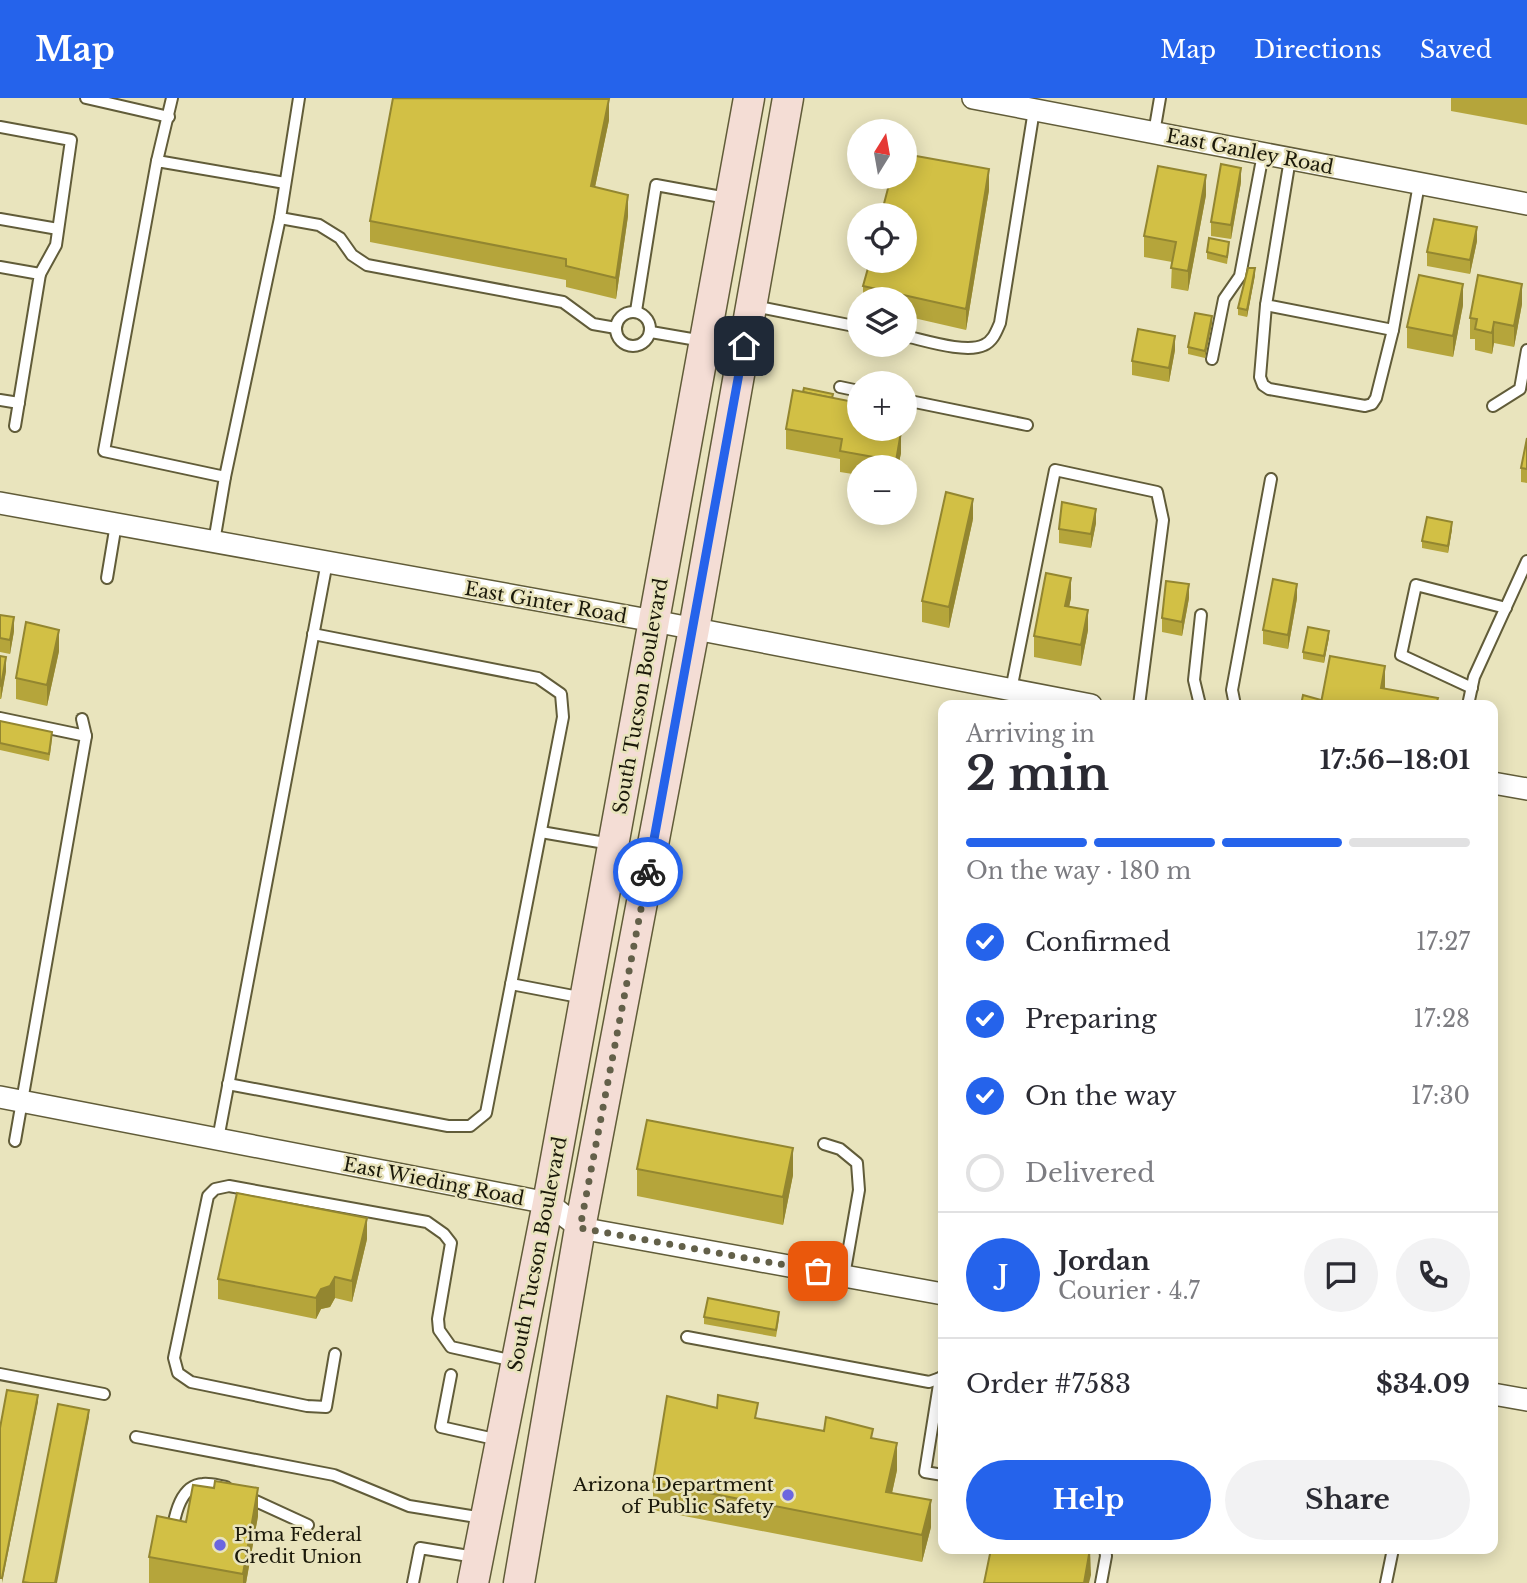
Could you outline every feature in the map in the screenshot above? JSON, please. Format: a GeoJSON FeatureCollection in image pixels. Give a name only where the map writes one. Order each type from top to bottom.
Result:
{"type":"FeatureCollection","features":[{"type":"Feature","properties":{"kind":"main road","name":"South Tucson Boulevard"},"geometry":{"type":"LineString","coordinates":[[476,1570],[586,998],[748,98]]}},
{"type":"Feature","properties":{"kind":"main road","name":"South Tucson Boulevard"},"geometry":{"type":"LineString","coordinates":[[519,1583],[580,1228],[694,629],[788,98]]}},
{"type":"Feature","properties":{"kind":"street","name":"East Ganley Road"},"geometry":{"type":"LineString","coordinates":[[973,98],[1527,204]]}},
{"type":"Feature","properties":{"kind":"street","name":"East Ginter Road"},"geometry":{"type":"LineString","coordinates":[[0,503],[654,621],[1064,700]]}},
{"type":"Feature","properties":{"kind":"street"},"geometry":{"type":"LineString","coordinates":[[1498,784],[1527,789]]}},
{"type":"Feature","properties":{"kind":"street","name":"East Wieding Road"},"geometry":{"type":"LineString","coordinates":[[0,1097],[548,1203],[580,1228],[938,1293]]}},
{"type":"Feature","properties":{"kind":"street"},"geometry":{"type":"LineString","coordinates":[[1498,1395],[1527,1400]]}},
{"type":"Feature","properties":{"kind":"lane"},"geometry":{"type":"LineString","coordinates":[[86,98],[169,117]]}},
{"type":"Feature","properties":{"kind":"lane"},"geometry":{"type":"LineString","coordinates":[[172,98],[157,161],[104,451],[226,477]]}},
{"type":"Feature","properties":{"kind":"lane"},"geometry":{"type":"LineString","coordinates":[[214,542],[280,218],[299,98]]}},
{"type":"Feature","properties":{"kind":"lane"},"geometry":{"type":"LineString","coordinates":[[1154,133],[1160,98]]}},
{"type":"Feature","properties":{"kind":"lane"},"geometry":{"type":"LineString","coordinates":[[917,338],[974,348],[986,345],[994,337],[1000,323],[1034,110]]}},
{"type":"Feature","properties":{"kind":"lane"},"geometry":{"type":"LineString","coordinates":[[0,127],[71,140],[56,245],[40,274],[15,426]]}},
{"type":"Feature","properties":{"kind":"lane"},"geometry":{"type":"LineString","coordinates":[[1212,359],[1224,299],[1240,276],[1263,154]]}},
{"type":"Feature","properties":{"kind":"lane"},"geometry":{"type":"LineString","coordinates":[[1290,159],[1266,305],[1260,377],[1269,389],[1365,406],[1372,404],[1377,398],[1393,330],[1419,184]]}},
{"type":"Feature","properties":{"kind":"lane"},"geometry":{"type":"LineString","coordinates":[[157,161],[285,183]]}},
{"type":"Feature","properties":{"kind":"lane"},"geometry":{"type":"LineString","coordinates":[[636,311],[656,185],[730,198]]}},
{"type":"Feature","properties":{"kind":"lane"},"geometry":{"type":"LineString","coordinates":[[280,218],[319,225],[340,238],[352,255],[367,265],[563,302],[593,324],[616,328]]}},
{"type":"Feature","properties":{"kind":"lane"},"geometry":{"type":"LineString","coordinates":[[0,219],[58,229]]}},
{"type":"Feature","properties":{"kind":"lane"},"geometry":{"type":"LineString","coordinates":[[0,267],[40,274]]}},
{"type":"Feature","properties":{"kind":"lane"},"geometry":{"type":"LineString","coordinates":[[1266,305],[1393,330]]}},
{"type":"Feature","properties":{"kind":"lane"},"geometry":{"type":"LineString","coordinates":[[751,306],[847,325]]}},
{"type":"Feature","properties":{"kind":"lane"},"geometry":{"type":"LineString","coordinates":[[636,311],[649,320],[651,332],[645,342],[634,346],[619,339],[616,328],[623,314],[636,311]]}},
{"type":"Feature","properties":{"kind":"lane"},"geometry":{"type":"LineString","coordinates":[[651,332],[704,342]]}},
{"type":"Feature","properties":{"kind":"lane"},"geometry":{"type":"LineString","coordinates":[[1493,406],[1520,389],[1527,350]]}},
{"type":"Feature","properties":{"kind":"lane"},"geometry":{"type":"LineString","coordinates":[[840,387],[847,388]]}},
{"type":"Feature","properties":{"kind":"lane"},"geometry":{"type":"LineString","coordinates":[[0,400],[19,403]]}},
{"type":"Feature","properties":{"kind":"lane"},"geometry":{"type":"LineString","coordinates":[[917,402],[1027,425]]}},
{"type":"Feature","properties":{"kind":"lane"},"geometry":{"type":"LineString","coordinates":[[1011,690],[1055,470],[1157,492],[1163,520],[1140,700]]}},
{"type":"Feature","properties":{"kind":"lane"},"geometry":{"type":"LineString","coordinates":[[1235,700],[1232,690],[1271,480]]}},
{"type":"Feature","properties":{"kind":"lane"},"geometry":{"type":"LineString","coordinates":[[107,578],[117,524]]}},
{"type":"Feature","properties":{"kind":"lane"},"geometry":{"type":"LineString","coordinates":[[1469,700],[1474,677],[1527,561]]}},
{"type":"Feature","properties":{"kind":"lane"},"geometry":{"type":"LineString","coordinates":[[218,1139],[327,562]]}},
{"type":"Feature","properties":{"kind":"lane"},"geometry":{"type":"LineString","coordinates":[[1472,688],[1401,655],[1416,585],[1506,608]]}},
{"type":"Feature","properties":{"kind":"lane"},"geometry":{"type":"LineString","coordinates":[[1199,700],[1195,680],[1201,615]]}},
{"type":"Feature","properties":{"kind":"lane"},"geometry":{"type":"LineString","coordinates":[[228,1084],[448,1126],[470,1126],[486,1113],[563,717],[561,694],[538,678],[313,634]]}},
{"type":"Feature","properties":{"kind":"lane"},"geometry":{"type":"LineString","coordinates":[[0,718],[86,736]]}},
{"type":"Feature","properties":{"kind":"lane"},"geometry":{"type":"LineString","coordinates":[[15,1141],[86,736],[82,719]]}},
{"type":"Feature","properties":{"kind":"lane"},"geometry":{"type":"LineString","coordinates":[[541,832],[613,845]]}},
{"type":"Feature","properties":{"kind":"lane"},"geometry":{"type":"LineString","coordinates":[[511,984],[586,998]]}},
{"type":"Feature","properties":{"kind":"lane"},"geometry":{"type":"LineString","coordinates":[[824,1144],[840,1149],[857,1163],[859,1190],[844,1276]]}},
{"type":"Feature","properties":{"kind":"lane"},"geometry":{"type":"LineString","coordinates":[[335,1354],[326,1407],[307,1406],[191,1382],[178,1373],[174,1358],[208,1196],[215,1189],[229,1186],[427,1222],[452,1242],[438,1319],[439,1330],[451,1346],[517,1362]]}},
{"type":"Feature","properties":{"kind":"lane"},"geometry":{"type":"LineString","coordinates":[[687,1337],[929,1382],[938,1379]]}},
{"type":"Feature","properties":{"kind":"lane"},"geometry":{"type":"LineString","coordinates":[[0,1374],[104,1394]]}},
{"type":"Feature","properties":{"kind":"lane"},"geometry":{"type":"LineString","coordinates":[[451,1375],[441,1427],[501,1440]]}},
{"type":"Feature","properties":{"kind":"lane"},"geometry":{"type":"LineString","coordinates":[[938,1400],[925,1472],[938,1474]]}},
{"type":"Feature","properties":{"kind":"lane"},"geometry":{"type":"LineString","coordinates":[[136,1437],[334,1475],[409,1506],[486,1518]]}},
{"type":"Feature","properties":{"kind":"lane"},"geometry":{"type":"LineString","coordinates":[[170,1546],[174,1518],[184,1493],[201,1484],[227,1487],[308,1525]]}},
{"type":"Feature","properties":{"kind":"lane"},"geometry":{"type":"LineString","coordinates":[[413,1583],[419,1548],[476,1570]]}},
{"type":"Feature","properties":{"kind":"lane"},"geometry":{"type":"LineString","coordinates":[[1101,1583],[1106,1554]]}},
{"type":"Feature","properties":{"kind":"lane"},"geometry":{"type":"LineString","coordinates":[[1386,1583],[1391,1554]]}},
{"type":"Feature","properties":{"kind":"building"},"geometry":{"type":"Polygon","coordinates":[[[393,98],[609,99],[591,186],[628,195],[616,278],[566,266],[566,259],[370,221],[393,98]]]}},
{"type":"Feature","properties":{"kind":"building"},"geometry":{"type":"Polygon","coordinates":[[[917,156],[989,169],[966,309],[917,298],[917,287],[863,286],[867,273],[917,273],[917,203],[884,203],[888,189],[917,189],[917,156]]]}},
{"type":"Feature","properties":{"kind":"building"},"geometry":{"type":"Polygon","coordinates":[[[1221,164],[1241,168],[1231,225],[1211,222],[1221,164]]]}},
{"type":"Feature","properties":{"kind":"building"},"geometry":{"type":"Polygon","coordinates":[[[1158,166],[1206,175],[1188,271],[1171,268],[1176,242],[1144,236],[1158,166]]]}},
{"type":"Feature","properties":{"kind":"building"},"geometry":{"type":"Polygon","coordinates":[[[1434,219],[1477,227],[1470,260],[1427,252],[1434,219]]]}},
{"type":"Feature","properties":{"kind":"building"},"geometry":{"type":"Polygon","coordinates":[[[1209,238],[1229,242],[1227,257],[1207,252],[1209,238]]]}},
{"type":"Feature","properties":{"kind":"building"},"geometry":{"type":"Polygon","coordinates":[[[1248,268],[1255,268],[1247,310],[1238,308],[1248,268]]]}},
{"type":"Feature","properties":{"kind":"building"},"geometry":{"type":"Polygon","coordinates":[[[1419,275],[1463,284],[1453,336],[1407,327],[1419,275]]]}},
{"type":"Feature","properties":{"kind":"building"},"geometry":{"type":"Polygon","coordinates":[[[1478,275],[1522,284],[1514,326],[1494,322],[1492,333],[1475,329],[1477,319],[1470,318],[1478,275]]]}},
{"type":"Feature","properties":{"kind":"building"},"geometry":{"type":"Polygon","coordinates":[[[1195,313],[1212,316],[1205,351],[1188,347],[1195,313]]]}},
{"type":"Feature","properties":{"kind":"building"},"geometry":{"type":"Polygon","coordinates":[[[1138,329],[1175,336],[1169,368],[1132,361],[1138,329]]]}},
{"type":"Feature","properties":{"kind":"building"},"geometry":{"type":"Polygon","coordinates":[[[804,388],[833,394],[832,398],[803,392],[804,388]]]}},
{"type":"Feature","properties":{"kind":"building"},"geometry":{"type":"Polygon","coordinates":[[[793,390],[847,401],[847,441],[899,441],[897,455],[862,455],[840,451],[842,439],[786,429],[793,390]]]}},
{"type":"Feature","properties":{"kind":"building"},"geometry":{"type":"Polygon","coordinates":[[[1527,438],[1527,469],[1521,468],[1527,438]]]}},
{"type":"Feature","properties":{"kind":"building"},"geometry":{"type":"Polygon","coordinates":[[[946,492],[973,499],[949,607],[922,601],[946,492]]]}},
{"type":"Feature","properties":{"kind":"building"},"geometry":{"type":"Polygon","coordinates":[[[1062,502],[1096,509],[1091,534],[1059,529],[1062,502]]]}},
{"type":"Feature","properties":{"kind":"building"},"geometry":{"type":"Polygon","coordinates":[[[1427,517],[1452,522],[1448,546],[1422,541],[1427,517]]]}},
{"type":"Feature","properties":{"kind":"building"},"geometry":{"type":"Polygon","coordinates":[[[1046,573],[1071,578],[1065,606],[1088,610],[1081,645],[1034,636],[1046,573]]]}},
{"type":"Feature","properties":{"kind":"building"},"geometry":{"type":"Polygon","coordinates":[[[1273,579],[1297,584],[1288,635],[1263,630],[1273,579]]]}},
{"type":"Feature","properties":{"kind":"building"},"geometry":{"type":"Polygon","coordinates":[[[1166,581],[1189,584],[1182,622],[1162,618],[1166,581]]]}},
{"type":"Feature","properties":{"kind":"building"},"geometry":{"type":"Polygon","coordinates":[[[0,615],[14,617],[10,640],[0,638],[0,615]]]}},
{"type":"Feature","properties":{"kind":"building"},"geometry":{"type":"Polygon","coordinates":[[[26,622],[59,630],[47,685],[16,678],[26,622]]]}},
{"type":"Feature","properties":{"kind":"building"},"geometry":{"type":"Polygon","coordinates":[[[1308,627],[1329,631],[1324,656],[1303,652],[1308,627]]]}},
{"type":"Feature","properties":{"kind":"building"},"geometry":{"type":"Polygon","coordinates":[[[0,656],[6,657],[1,686],[0,685],[0,656]]]}},
{"type":"Feature","properties":{"kind":"building"},"geometry":{"type":"Polygon","coordinates":[[[1330,656],[1385,666],[1381,688],[1438,698],[1437,700],[1322,700],[1330,656]]]}},
{"type":"Feature","properties":{"kind":"building"},"geometry":{"type":"Polygon","coordinates":[[[1303,695],[1321,700],[1302,700],[1303,695]]]}},
{"type":"Feature","properties":{"kind":"building"},"geometry":{"type":"Polygon","coordinates":[[[0,721],[52,732],[49,754],[0,743],[0,721]]]}},
{"type":"Feature","properties":{"kind":"building"},"geometry":{"type":"Polygon","coordinates":[[[647,1120],[793,1148],[783,1197],[637,1169],[647,1120]]]}},
{"type":"Feature","properties":{"kind":"building"},"geometry":{"type":"Polygon","coordinates":[[[237,1193],[367,1218],[352,1281],[335,1277],[330,1286],[321,1289],[316,1298],[218,1279],[237,1193]]]}},
{"type":"Feature","properties":{"kind":"building"},"geometry":{"type":"Polygon","coordinates":[[[708,1298],[779,1312],[776,1330],[704,1317],[708,1298]]]}},
{"type":"Feature","properties":{"kind":"building"},"geometry":{"type":"Polygon","coordinates":[[[7,1390],[38,1395],[0,1578],[0,1428],[7,1390]]]}},
{"type":"Feature","properties":{"kind":"building"},"geometry":{"type":"Polygon","coordinates":[[[718,1395],[758,1403],[755,1418],[824,1431],[826,1417],[873,1429],[871,1438],[897,1443],[886,1492],[931,1500],[922,1535],[653,1482],[667,1396],[717,1408],[718,1395]]]}},
{"type":"Feature","properties":{"kind":"building"},"geometry":{"type":"Polygon","coordinates":[[[58,1404],[89,1410],[55,1583],[23,1582],[58,1404]]]}},
{"type":"Feature","properties":{"kind":"building"},"geometry":{"type":"Polygon","coordinates":[[[215,1481],[258,1488],[243,1574],[149,1557],[157,1516],[186,1522],[193,1485],[214,1488],[215,1481]]]}},
{"type":"Feature","properties":{"kind":"building"},"geometry":{"type":"Polygon","coordinates":[[[990,1554],[1089,1554],[1084,1583],[984,1583],[990,1554]]]}},
{"type":"Feature","properties":{"kind":"way so far"},"geometry":{"type":"LineString","coordinates":[[648,872],[580,1228],[818,1271]]}},
{"type":"Feature","properties":{"kind":"place","name":"Arizona Department of Public Safety"},"geometry":{"type":"Point","coordinates":[788,1495]}},
{"type":"Feature","properties":{"kind":"place","name":"Pima Federal Credit Union"},"geometry":{"type":"Point","coordinates":[220,1545]}},
{"type":"Feature","properties":{"kind":"route"},"geometry":{"type":"LineString","coordinates":[[648,872],[744,346]]}}]}
